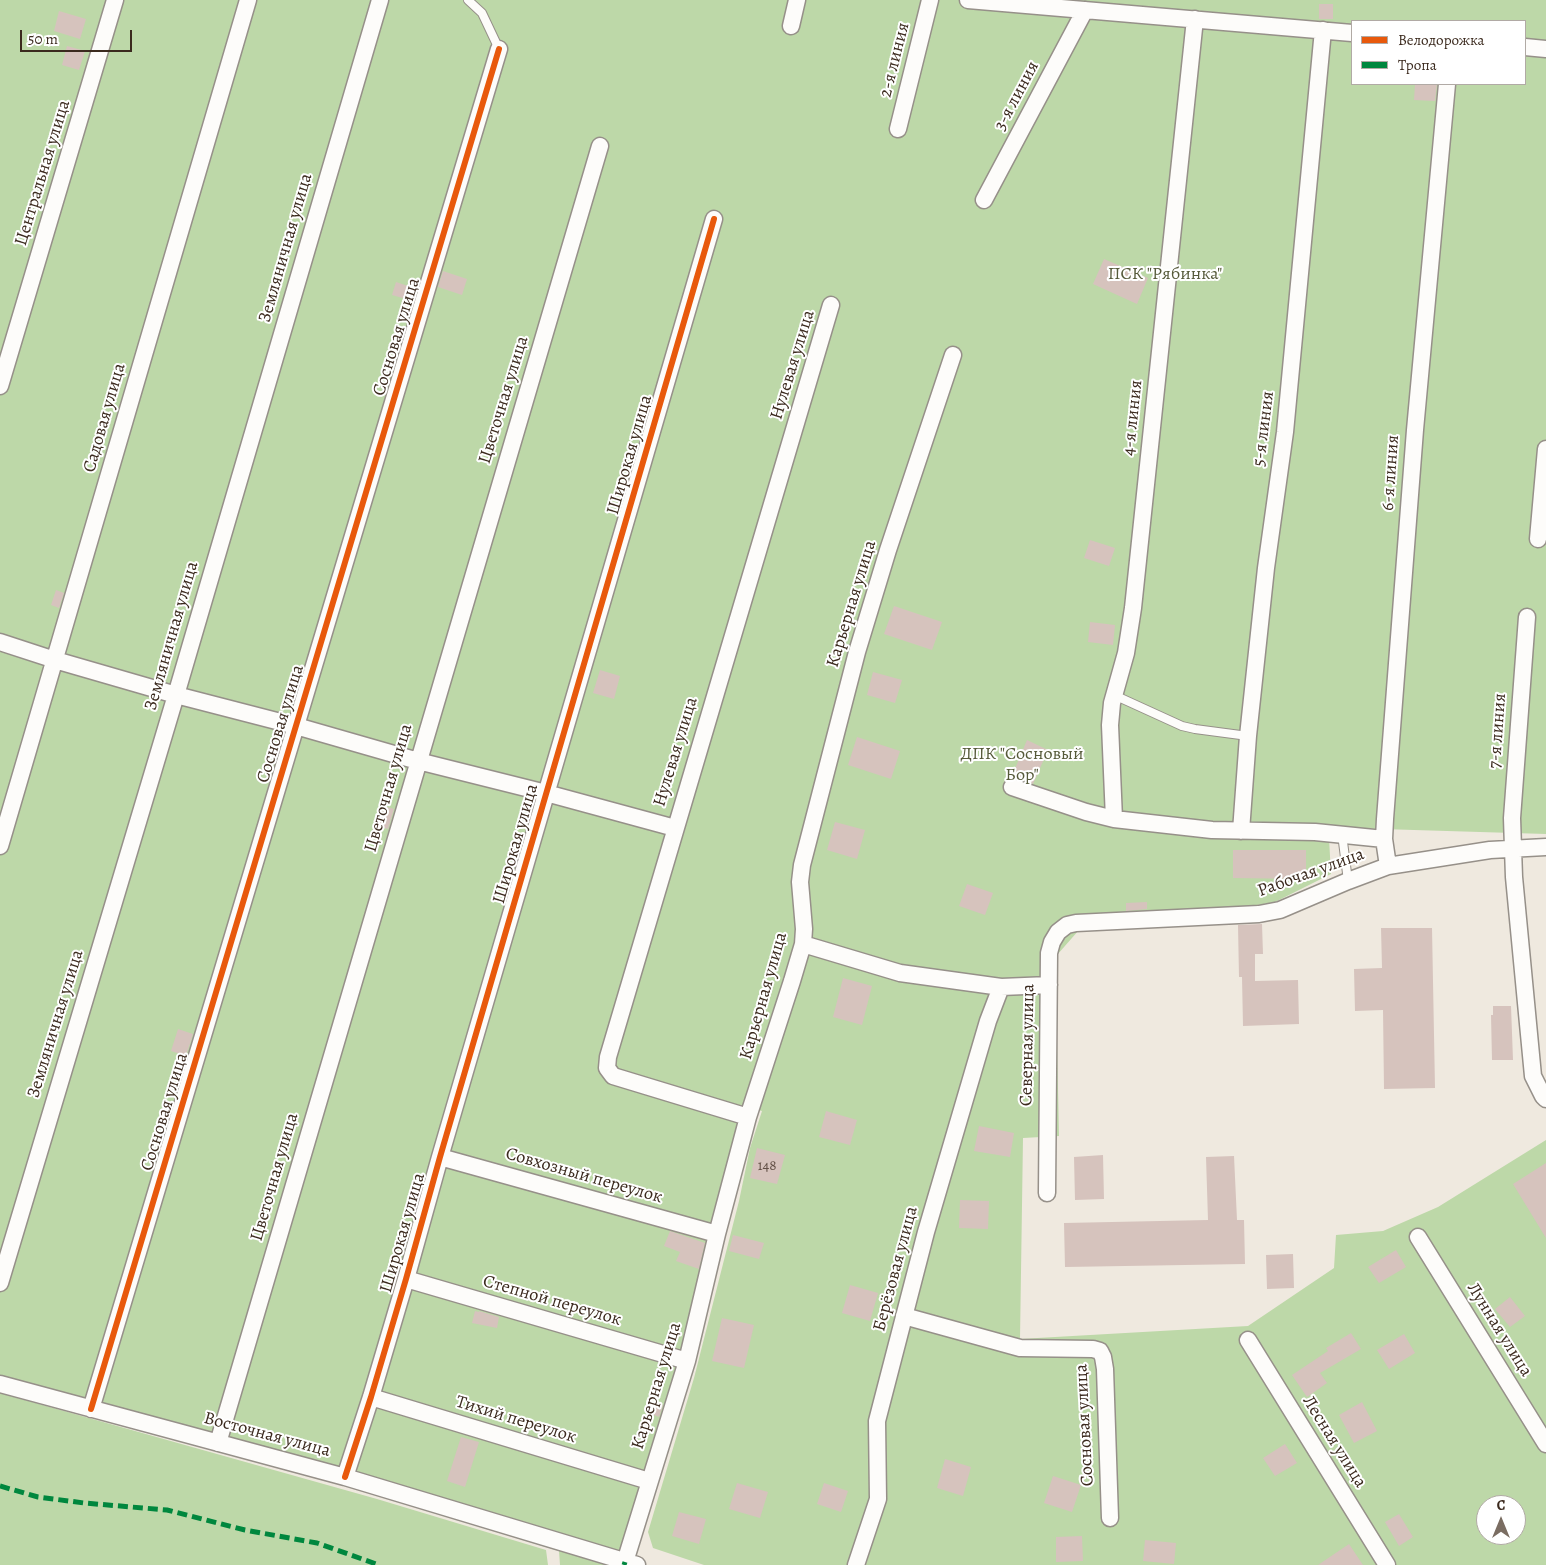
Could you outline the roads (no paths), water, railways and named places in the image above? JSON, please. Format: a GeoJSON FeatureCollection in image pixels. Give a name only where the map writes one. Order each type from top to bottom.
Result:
{"type":"FeatureCollection","features":[{"type":"Feature","properties":{"kind":"street","name":"Центральная улица"},"geometry":{"type":"LineString","coordinates":[[0,386],[115,0]]}},
{"type":"Feature","properties":{"kind":"street","name":"Садовая улица"},"geometry":{"type":"LineString","coordinates":[[0,846],[248,0]]}},
{"type":"Feature","properties":{"kind":"street","name":"Земляничная улица"},"geometry":{"type":"LineString","coordinates":[[0,1283],[176,695],[380,0]]}},
{"type":"Feature","properties":{"kind":"street"},"geometry":{"type":"LineString","coordinates":[[792,26],[797,0]]}},
{"type":"Feature","properties":{"kind":"street","name":"2-я линия"},"geometry":{"type":"LineString","coordinates":[[898,129],[930,0]]}},
{"type":"Feature","properties":{"kind":"street"},"geometry":{"type":"LineString","coordinates":[[968,0],[1351,33]]}},
{"type":"Feature","properties":{"kind":"street","name":"3-я линия"},"geometry":{"type":"LineString","coordinates":[[984,200],[1085,10]]}},
{"type":"Feature","properties":{"kind":"street","name":"4-я линия"},"geometry":{"type":"LineString","coordinates":[[1114,819],[1110,725],[1114,695],[1126,653],[1134,608],[1195,19]]}},
{"type":"Feature","properties":{"kind":"street","name":"5-я линия"},"geometry":{"type":"LineString","coordinates":[[1241,831],[1248,736],[1266,568],[1284,432],[1323,30]]}},
{"type":"Feature","properties":{"kind":"street"},"geometry":{"type":"LineString","coordinates":[[1526,47],[1546,49]]}},
{"type":"Feature","properties":{"kind":"street","name":"Сосновая улица"},"geometry":{"type":"LineString","coordinates":[[92,1409],[499,49]]}},
{"type":"Feature","properties":{"kind":"street","name":"6-я линия"},"geometry":{"type":"LineString","coordinates":[[1388,866],[1384,839],[1415,430],[1447,85]]}},
{"type":"Feature","properties":{"kind":"street","name":"Цветочная улица"},"geometry":{"type":"LineString","coordinates":[[218,1443],[600,146]]}},
{"type":"Feature","properties":{"kind":"street","name":"Широкая улица"},"geometry":{"type":"LineString","coordinates":[[345,1477],[406,1279],[440,1156],[714,220]]}},
{"type":"Feature","properties":{"kind":"street","name":"Нулевая улица"},"geometry":{"type":"LineString","coordinates":[[748,1117],[613,1076],[608,1068],[608,1057],[831,304]]}},
{"type":"Feature","properties":{"kind":"street","name":"Карьерная улица"},"geometry":{"type":"LineString","coordinates":[[631,1563],[649,1482],[688,1361],[717,1234],[748,1117],[803,944],[804,929],[800,882],[806,850],[860,643],[888,550],[953,355]]}},
{"type":"Feature","properties":{"kind":"street"},"geometry":{"type":"LineString","coordinates":[[1538,539],[1546,449]]}},
{"type":"Feature","properties":{"kind":"street","name":"7-я линия"},"geometry":{"type":"LineString","coordinates":[[1527,617],[1512,818],[1514,877],[1533,1076],[1546,1099]]}},
{"type":"Feature","properties":{"kind":"street"},"geometry":{"type":"LineString","coordinates":[[0,642],[176,695],[675,828]]}},
{"type":"Feature","properties":{"kind":"street"},"geometry":{"type":"LineString","coordinates":[[1012,787],[1086,812],[1114,819],[1187,828],[1342,834],[1384,839]]}},
{"type":"Feature","properties":{"kind":"street","name":"Рабочая улица"},"geometry":{"type":"LineString","coordinates":[[1088,923],[1259,914],[1280,910],[1388,866],[1490,850],[1546,846]]}},
{"type":"Feature","properties":{"kind":"street","name":"Северная улица"},"geometry":{"type":"LineString","coordinates":[[1046,1193],[1049,953],[1052,942],[1058,932],[1067,925],[1088,923]]}},
{"type":"Feature","properties":{"kind":"street"},"geometry":{"type":"LineString","coordinates":[[803,944],[900,973],[1001,987],[1049,985]]}},
{"type":"Feature","properties":{"kind":"street","name":"Берёзовая улица"},"geometry":{"type":"LineString","coordinates":[[856,1565],[878,1500],[878,1421],[904,1316],[955,1131],[988,1021],[1001,987]]}},
{"type":"Feature","properties":{"kind":"street","name":"Совхозный переулок"},"geometry":{"type":"LineString","coordinates":[[440,1156],[717,1234]]}},
{"type":"Feature","properties":{"kind":"street","name":"Лунная улица"},"geometry":{"type":"LineString","coordinates":[[1418,1237],[1546,1444]]}},
{"type":"Feature","properties":{"kind":"street","name":"Степной переулок"},"geometry":{"type":"LineString","coordinates":[[406,1279],[688,1361]]}},
{"type":"Feature","properties":{"kind":"street","name":"Сосновая улица"},"geometry":{"type":"LineString","coordinates":[[904,1316],[1020,1348],[1093,1349],[1100,1351],[1105,1369],[1110,1518]]}},
{"type":"Feature","properties":{"kind":"street","name":"Лесная улица"},"geometry":{"type":"LineString","coordinates":[[1248,1340],[1387,1565]]}},
{"type":"Feature","properties":{"kind":"street","name":"Восточная улица"},"geometry":{"type":"LineString","coordinates":[[0,1384],[345,1477],[631,1563]]}},
{"type":"Feature","properties":{"kind":"street","name":"Тихий переулок"},"geometry":{"type":"LineString","coordinates":[[371,1397],[649,1482]]}},
{"type":"Feature","properties":{"kind":"lane"},"geometry":{"type":"LineString","coordinates":[[468,0],[482,13],[499,49]]}},
{"type":"Feature","properties":{"kind":"lane"},"geometry":{"type":"LineString","coordinates":[[1114,695],[1182,726],[1248,736]]}},
{"type":"Feature","properties":{"kind":"lane"},"geometry":{"type":"LineString","coordinates":[[1342,834],[1348,881]]}},
{"type":"Feature","properties":{"kind":"park label","name":"ПСК \"Рябинка\""},"geometry":{"type":"Point","coordinates":[1165,275]}},
{"type":"Feature","properties":{"kind":"park label","name":"ДПК \"Сосновый Бор\""},"geometry":{"type":"Point","coordinates":[1022,765]}}]}
